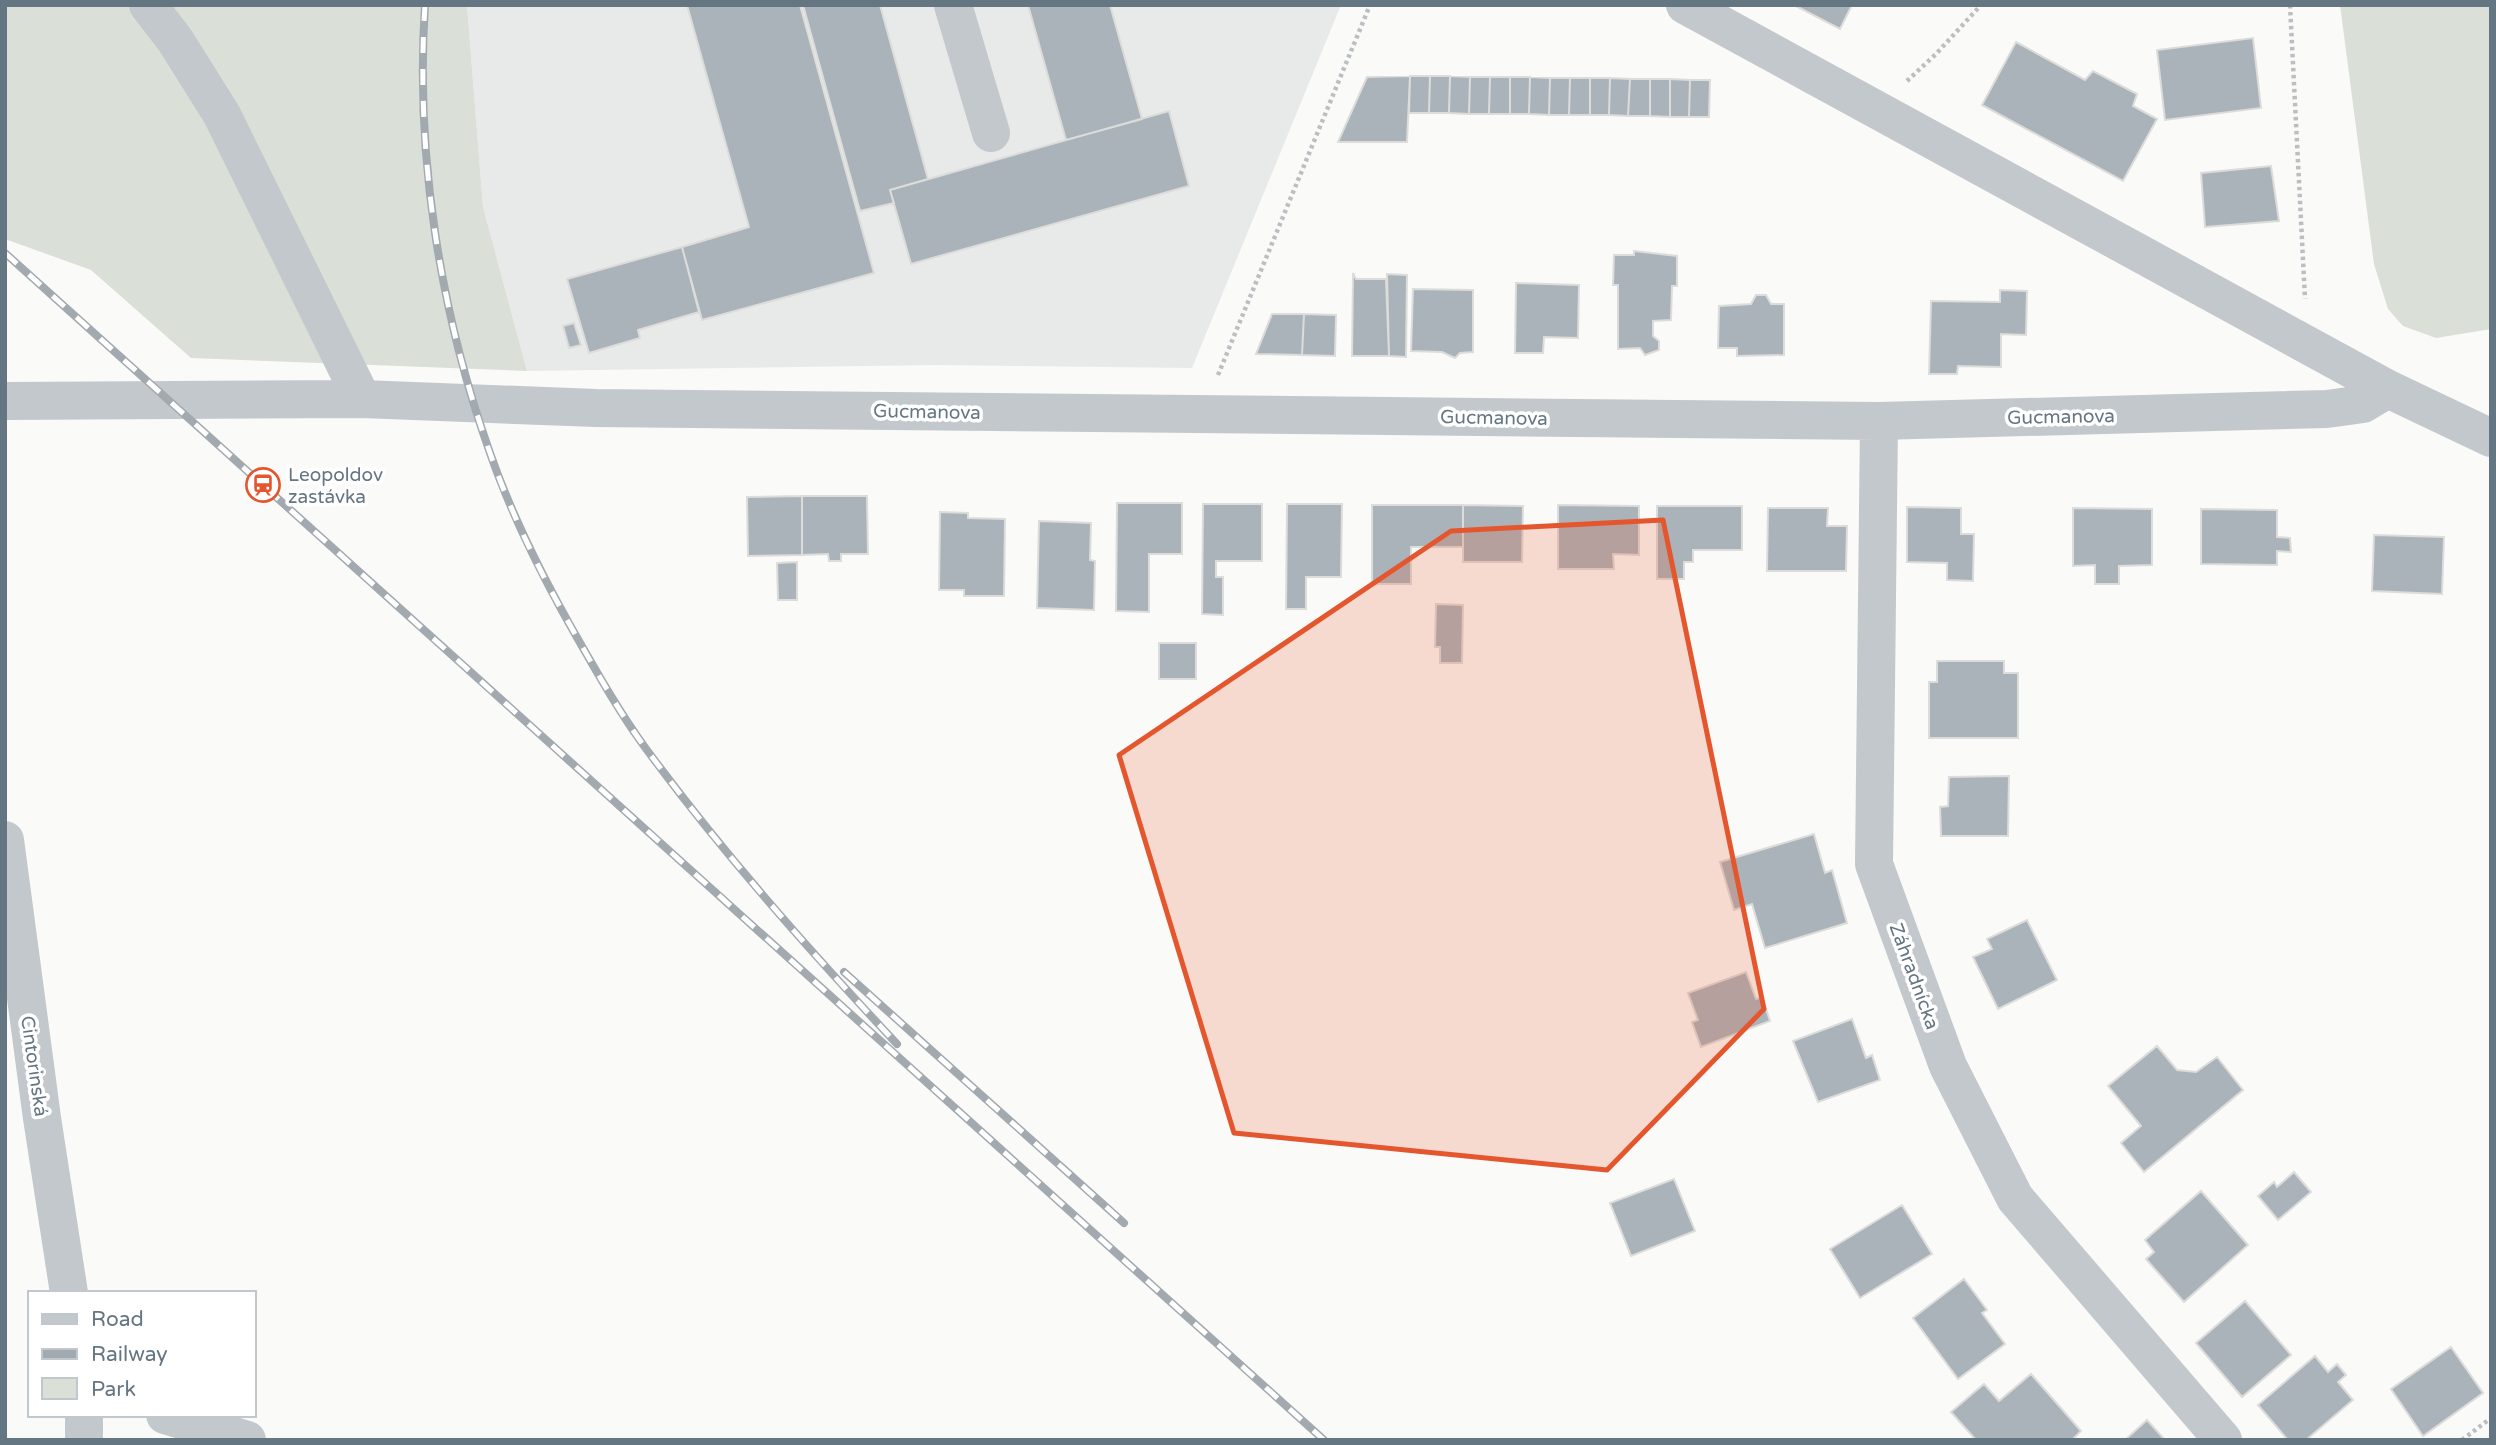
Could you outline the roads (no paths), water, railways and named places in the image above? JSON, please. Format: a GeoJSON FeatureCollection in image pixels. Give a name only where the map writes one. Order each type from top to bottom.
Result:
{"type":"FeatureCollection","features":[{"type":"Feature","properties":{"kind":"street"},"geometry":{"type":"LineString","coordinates":[[148,5],[175,40],[222,115],[362,399]]}},
{"type":"Feature","properties":{"kind":"street"},"geometry":{"type":"LineString","coordinates":[[953,5],[991,133]]}},
{"type":"Feature","properties":{"kind":"street"},"geometry":{"type":"LineString","coordinates":[[1685,5],[2388,389],[2489,436]]}},
{"type":"Feature","properties":{"kind":"street","name":"Gucmanova"},"geometry":{"type":"LineString","coordinates":[[5,401],[362,399],[596,408],[1879,421],[2327,409],[2363,404],[2388,389]]}},
{"type":"Feature","properties":{"kind":"street","name":"Záhradnícka"},"geometry":{"type":"LineString","coordinates":[[1879,421],[1874,864],[1948,1066],[2015,1198],[2223,1440]]}},
{"type":"Feature","properties":{"kind":"street","name":"Cintorinská"},"geometry":{"type":"LineString","coordinates":[[5,840],[42,1118],[69,1291]]}},
{"type":"Feature","properties":{"kind":"street"},"geometry":{"type":"LineString","coordinates":[[83,1440],[84,1417]]}},
{"type":"Feature","properties":{"kind":"street"},"geometry":{"type":"LineString","coordinates":[[172,1417],[247,1440]]}},
{"type":"Feature","properties":{"kind":"railway"},"geometry":{"type":"LineString","coordinates":[[425,5],[423,62],[428,175],[445,289],[472,399],[499,478],[519,525],[579,641],[618,708],[644,746],[766,899],[897,1044]]}},
{"type":"Feature","properties":{"kind":"railway"},"geometry":{"type":"LineString","coordinates":[[5,253],[1324,1440]]}},
{"type":"Feature","properties":{"kind":"railway"},"geometry":{"type":"LineString","coordinates":[[844,972],[1124,1223]]}},
{"type":"Feature","properties":{"kind":"place","name":"Leopoldov zastávka"},"geometry":{"type":"Point","coordinates":[263,485]}}]}
